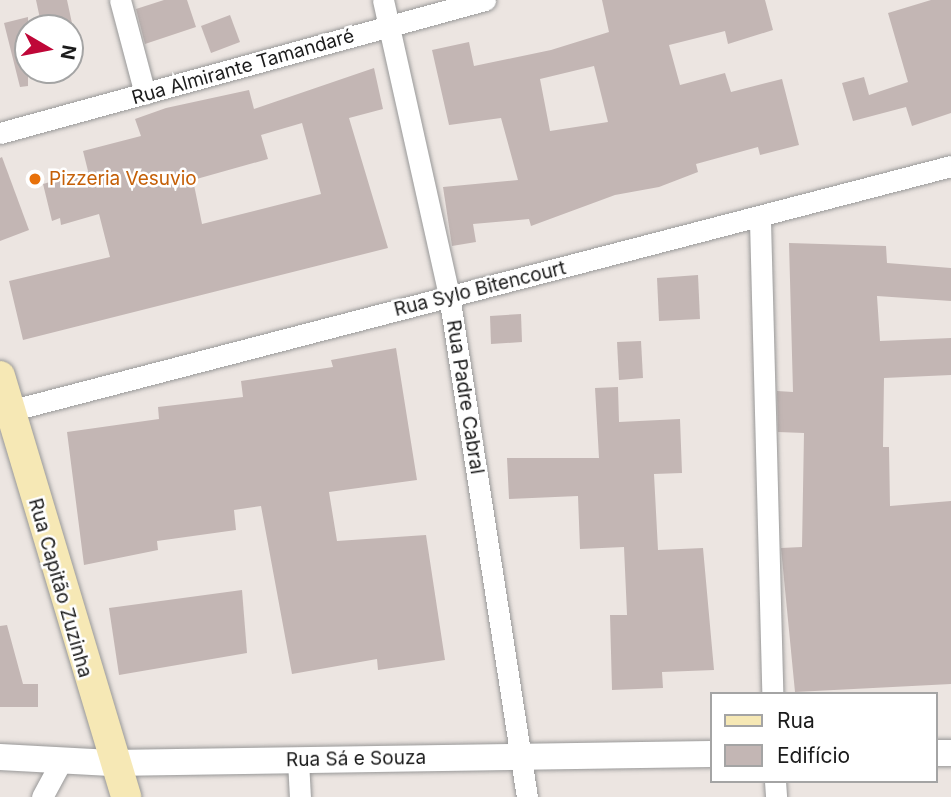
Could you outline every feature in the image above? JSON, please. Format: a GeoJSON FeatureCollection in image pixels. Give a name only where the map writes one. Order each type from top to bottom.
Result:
{"type":"FeatureCollection","features":[{"type":"Feature","properties":{"kind":"main road","name":"Rua Capitão Zuzinha"},"geometry":{"type":"LineString","coordinates":[[0,376],[111,763],[126,797]]}},
{"type":"Feature","properties":{"kind":"street"},"geometry":{"type":"LineString","coordinates":[[120,0],[145,94]]}},
{"type":"Feature","properties":{"kind":"street","name":"Rua Padre Cabral"},"geometry":{"type":"LineString","coordinates":[[383,0],[449,295],[527,797]]}},
{"type":"Feature","properties":{"kind":"street","name":"Rua Almirante Tamandaré"},"geometry":{"type":"LineString","coordinates":[[0,133],[485,0]]}},
{"type":"Feature","properties":{"kind":"street","name":"Rua Sylo Bitencourt"},"geometry":{"type":"LineString","coordinates":[[9,411],[449,295],[760,220],[951,166]]}},
{"type":"Feature","properties":{"kind":"street"},"geometry":{"type":"LineString","coordinates":[[760,220],[772,692]]}},
{"type":"Feature","properties":{"kind":"street","name":"Rua Sá e Souza"},"geometry":{"type":"LineString","coordinates":[[0,757],[111,763],[710,754]]}},
{"type":"Feature","properties":{"kind":"street"},"geometry":{"type":"LineString","coordinates":[[42,797],[62,760]]}},
{"type":"Feature","properties":{"kind":"street"},"geometry":{"type":"LineString","coordinates":[[298,760],[300,797]]}},
{"type":"Feature","properties":{"kind":"building"},"geometry":{"type":"Polygon","coordinates":[[[36,0],[67,0],[70,14],[39,14],[36,0]]]}},
{"type":"Feature","properties":{"kind":"building"},"geometry":{"type":"Polygon","coordinates":[[[164,0],[187,0],[196,27],[145,44],[136,9],[164,0]]]}},
{"type":"Feature","properties":{"kind":"building"},"geometry":{"type":"Polygon","coordinates":[[[602,0],[765,0],[773,30],[728,44],[725,31],[669,45],[680,85],[725,73],[731,92],[782,79],[799,145],[760,155],[758,147],[696,164],[698,172],[659,187],[615,195],[531,226],[529,219],[473,224],[476,242],[452,246],[443,187],[518,180],[501,118],[449,125],[432,50],[469,42],[474,66],[551,50],[609,32],[602,0]],[[594,66],[540,79],[550,131],[608,122],[594,66]]]}},
{"type":"Feature","properties":{"kind":"building"},"geometry":{"type":"Polygon","coordinates":[[[931,0],[951,0],[951,113],[912,126],[906,107],[853,121],[842,83],[864,77],[869,95],[908,82],[888,13],[931,0]]]}},
{"type":"Feature","properties":{"kind":"building"},"geometry":{"type":"Polygon","coordinates":[[[230,15],[240,42],[211,53],[201,26],[230,15]]]}},
{"type":"Feature","properties":{"kind":"building"},"geometry":{"type":"Polygon","coordinates":[[[14,20],[14,63],[4,23],[14,20]]]}},
{"type":"Feature","properties":{"kind":"building"},"geometry":{"type":"Polygon","coordinates":[[[374,68],[383,109],[349,118],[388,248],[23,340],[9,281],[110,257],[99,214],[61,225],[60,218],[52,221],[43,184],[88,171],[83,151],[141,136],[135,119],[166,108],[249,90],[254,109],[374,68]],[[302,123],[261,135],[268,159],[193,180],[202,224],[321,194],[302,123]]]}},
{"type":"Feature","properties":{"kind":"building"},"geometry":{"type":"Polygon","coordinates":[[[2,157],[29,230],[0,241],[0,158],[2,157]]]}},
{"type":"Feature","properties":{"kind":"building"},"geometry":{"type":"Polygon","coordinates":[[[789,243],[886,246],[887,263],[951,268],[951,301],[877,296],[880,341],[951,338],[951,375],[884,378],[883,447],[889,447],[890,506],[951,501],[951,684],[795,692],[781,548],[802,547],[804,433],[778,432],[777,391],[793,392],[789,243]]]}},
{"type":"Feature","properties":{"kind":"building"},"geometry":{"type":"Polygon","coordinates":[[[698,275],[700,319],[659,321],[657,278],[698,275]]]}},
{"type":"Feature","properties":{"kind":"building"},"geometry":{"type":"Polygon","coordinates":[[[521,314],[522,342],[491,344],[490,316],[521,314]]]}},
{"type":"Feature","properties":{"kind":"building"},"geometry":{"type":"Polygon","coordinates":[[[641,341],[643,378],[619,380],[617,342],[641,341]]]}},
{"type":"Feature","properties":{"kind":"building"},"geometry":{"type":"Polygon","coordinates":[[[396,348],[417,480],[329,492],[337,541],[426,535],[445,660],[378,670],[377,659],[292,674],[261,506],[234,510],[236,530],[157,541],[158,550],[84,565],[67,432],[159,419],[158,407],[243,397],[241,381],[333,367],[331,360],[396,348]]]}},
{"type":"Feature","properties":{"kind":"building"},"geometry":{"type":"Polygon","coordinates":[[[618,387],[619,422],[680,419],[682,473],[654,474],[658,550],[703,548],[714,670],[662,672],[663,688],[612,690],[610,615],[627,615],[624,547],[580,549],[578,496],[509,499],[507,458],[599,458],[595,388],[618,387]]]}},
{"type":"Feature","properties":{"kind":"building"},"geometry":{"type":"Polygon","coordinates":[[[242,590],[247,653],[119,675],[109,608],[242,590]]]}},
{"type":"Feature","properties":{"kind":"building"},"geometry":{"type":"Polygon","coordinates":[[[7,625],[23,684],[38,684],[38,707],[0,707],[0,626],[7,625]]]}},
{"type":"Feature","properties":{"kind":"place","name":"Pizzeria Vesuvio"},"geometry":{"type":"Point","coordinates":[35,179]}}]}
